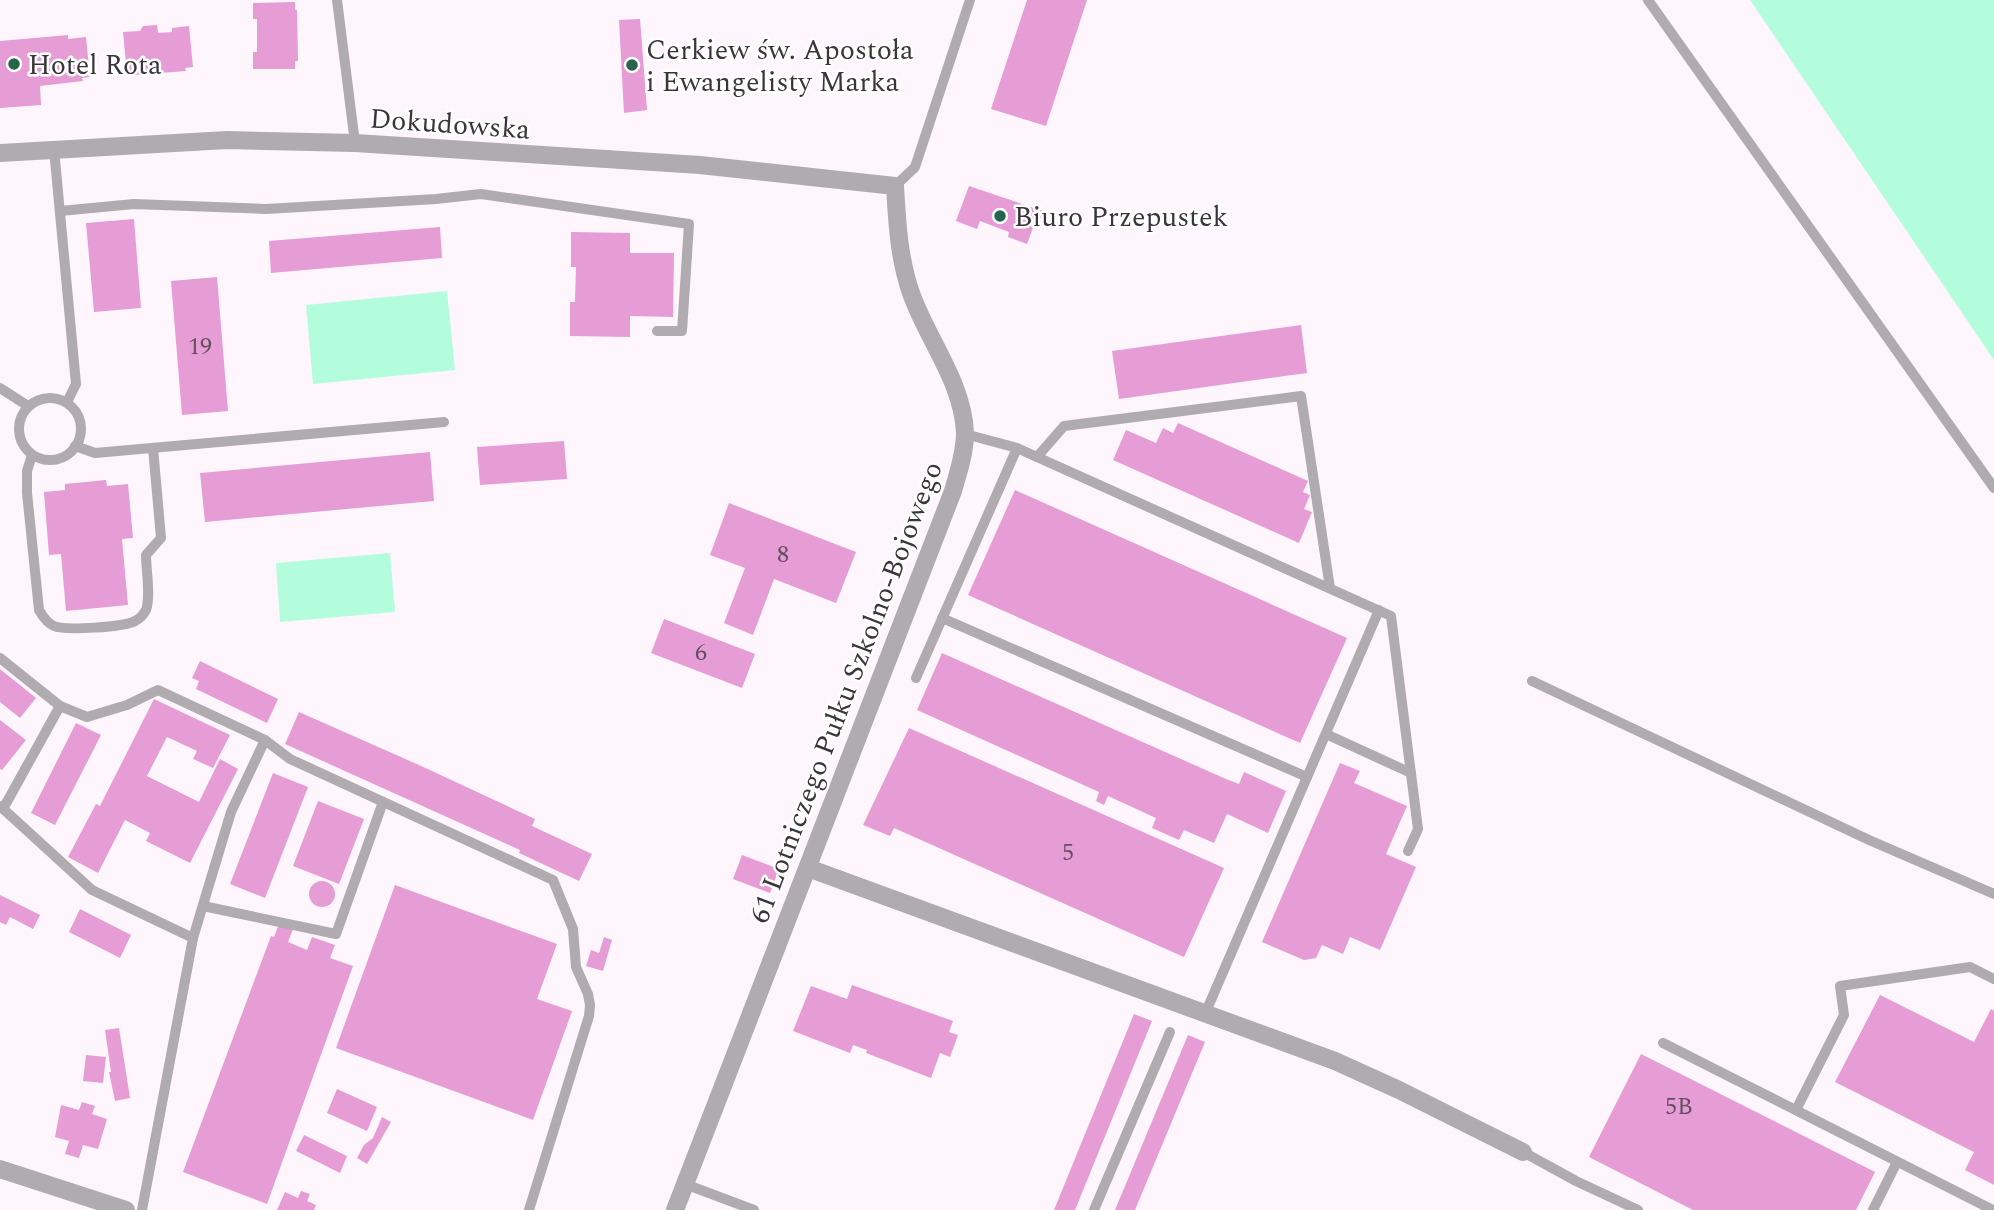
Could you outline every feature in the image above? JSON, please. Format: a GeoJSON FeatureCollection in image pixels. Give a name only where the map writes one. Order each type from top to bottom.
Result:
{"type":"FeatureCollection","features":[{"type":"Feature","properties":{"kind":"street","name":"Dokudowska"},"geometry":{"type":"LineString","coordinates":[[0,153],[227,140],[355,143],[700,165],[895,186]]}},
{"type":"Feature","properties":{"kind":"street","name":"61 Lotniczego Pułku Szkolno-Bojowego"},"geometry":{"type":"LineString","coordinates":[[676,1210],[953,491],[962,461],[965,434],[961,409],[955,389],[911,292],[902,257],[895,186]]}},
{"type":"Feature","properties":{"kind":"street"},"geometry":{"type":"LineString","coordinates":[[808,868],[1335,1061],[1523,1152]]}},
{"type":"Feature","properties":{"kind":"street"},"geometry":{"type":"LineString","coordinates":[[0,1169],[126,1210]]}},
{"type":"Feature","properties":{"kind":"lane"},"geometry":{"type":"LineString","coordinates":[[337,0],[355,143]]}},
{"type":"Feature","properties":{"kind":"lane"},"geometry":{"type":"LineString","coordinates":[[895,186],[915,167],[970,0]]}},
{"type":"Feature","properties":{"kind":"lane"},"geometry":{"type":"LineString","coordinates":[[1648,0],[1994,488]]}},
{"type":"Feature","properties":{"kind":"lane"},"geometry":{"type":"LineString","coordinates":[[54,149],[76,384],[67,402]]}},
{"type":"Feature","properties":{"kind":"lane"},"geometry":{"type":"LineString","coordinates":[[60,211],[134,204],[267,209],[481,194],[689,224],[682,331],[657,331]]}},
{"type":"Feature","properties":{"kind":"lane"},"geometry":{"type":"LineString","coordinates":[[0,388],[28,406]]}},
{"type":"Feature","properties":{"kind":"lane"},"geometry":{"type":"LineString","coordinates":[[1037,457],[1063,426],[1301,396],[1330,588]]}},
{"type":"Feature","properties":{"kind":"lane"},"geometry":{"type":"LineString","coordinates":[[54,397],[67,402],[77,412],[81,426],[80,440],[72,452],[60,459],[45,460],[32,455],[22,445],[18,432],[20,417],[28,406],[40,398],[54,397]]}},
{"type":"Feature","properties":{"kind":"lane"},"geometry":{"type":"LineString","coordinates":[[75,446],[95,453],[444,422]]}},
{"type":"Feature","properties":{"kind":"lane"},"geometry":{"type":"LineString","coordinates":[[965,434],[1017,448],[1391,616],[1418,829],[1408,851]]}},
{"type":"Feature","properties":{"kind":"lane"},"geometry":{"type":"LineString","coordinates":[[32,455],[27,471],[27,493],[39,610],[44,619],[54,626],[71,629],[125,624],[134,621],[146,610],[146,555],[161,538],[153,448]]}},
{"type":"Feature","properties":{"kind":"lane"},"geometry":{"type":"LineString","coordinates":[[916,678],[1017,448]]}},
{"type":"Feature","properties":{"kind":"lane"},"geometry":{"type":"LineString","coordinates":[[1205,1014],[1379,610]]}},
{"type":"Feature","properties":{"kind":"lane"},"geometry":{"type":"LineString","coordinates":[[942,618],[1307,777]]}},
{"type":"Feature","properties":{"kind":"lane"},"geometry":{"type":"LineString","coordinates":[[0,658],[60,706],[87,717],[127,705],[158,690],[264,740],[290,759],[553,880],[568,916],[575,940],[576,967],[590,1005],[589,1016],[529,1210]]}},
{"type":"Feature","properties":{"kind":"lane"},"geometry":{"type":"LineString","coordinates":[[1532,681],[1869,839],[1994,894]]}},
{"type":"Feature","properties":{"kind":"lane"},"geometry":{"type":"LineString","coordinates":[[60,706],[1,807],[92,890],[193,938]]}},
{"type":"Feature","properties":{"kind":"lane"},"geometry":{"type":"LineString","coordinates":[[1326,734],[1411,773]]}},
{"type":"Feature","properties":{"kind":"lane"},"geometry":{"type":"LineString","coordinates":[[142,1210],[193,938],[231,812],[264,740]]}},
{"type":"Feature","properties":{"kind":"lane"},"geometry":{"type":"LineString","coordinates":[[203,906],[336,934],[383,802]]}},
{"type":"Feature","properties":{"kind":"lane"},"geometry":{"type":"LineString","coordinates":[[1796,1110],[1844,1015],[1840,986],[1970,967],[1994,979]]}},
{"type":"Feature","properties":{"kind":"lane"},"geometry":{"type":"LineString","coordinates":[[1094,1210],[1170,1032]]}},
{"type":"Feature","properties":{"kind":"lane"},"geometry":{"type":"LineString","coordinates":[[1663,1043],[1993,1210]]}},
{"type":"Feature","properties":{"kind":"lane"},"geometry":{"type":"LineString","coordinates":[[1523,1152],[1638,1210]]}},
{"type":"Feature","properties":{"kind":"lane"},"geometry":{"type":"LineString","coordinates":[[1873,1210],[1897,1162]]}},
{"type":"Feature","properties":{"kind":"lane"},"geometry":{"type":"LineString","coordinates":[[685,1184],[754,1210]]}},
{"type":"Feature","properties":{"kind":"green space"},"geometry":{"type":"Polygon","coordinates":[[[1750,0],[1994,0],[1994,360],[1750,0]]]}},
{"type":"Feature","properties":{"kind":"green space"},"geometry":{"type":"Polygon","coordinates":[[[447,291],[455,370],[313,384],[306,305],[447,291]]]}},
{"type":"Feature","properties":{"kind":"green space"},"geometry":{"type":"Polygon","coordinates":[[[390,553],[395,612],[280,622],[276,563],[390,553]]]}},
{"type":"Feature","properties":{"kind":"building"},"geometry":{"type":"Polygon","coordinates":[[[1027,0],[1087,0],[1046,126],[991,109],[1027,0]]]}},
{"type":"Feature","properties":{"kind":"building"},"geometry":{"type":"Polygon","coordinates":[[[295,2],[298,61],[295,61],[295,69],[253,69],[253,52],[257,52],[257,19],[253,19],[253,3],[295,2]]]}},
{"type":"Feature","properties":{"kind":"building","name":"Cerkiew św. Apostoła i Ewangelisty Marka"},"geometry":{"type":"Polygon","coordinates":[[[640,19],[647,110],[624,113],[619,20],[640,19]]]}},
{"type":"Feature","properties":{"kind":"building"},"geometry":{"type":"Polygon","coordinates":[[[157,25],[158,33],[172,32],[172,28],[189,26],[193,67],[185,68],[186,71],[127,74],[123,32],[140,31],[143,26],[157,25]]]}},
{"type":"Feature","properties":{"kind":"building"},"geometry":{"type":"Polygon","coordinates":[[[68,35],[68,39],[86,37],[90,77],[82,78],[83,81],[40,86],[41,105],[0,108],[0,41],[68,35]]]}},
{"type":"Feature","properties":{"kind":"building","name":"Biuro Przepustek"},"geometry":{"type":"Polygon","coordinates":[[[969,186],[1043,211],[1027,244],[1008,237],[1009,232],[980,221],[977,229],[956,221],[969,186]]]}},
{"type":"Feature","properties":{"kind":"building"},"geometry":{"type":"Polygon","coordinates":[[[134,219],[141,308],[94,312],[86,223],[134,219]]]}},
{"type":"Feature","properties":{"kind":"building"},"geometry":{"type":"Polygon","coordinates":[[[440,227],[442,258],[271,273],[269,241],[440,227]]]}},
{"type":"Feature","properties":{"kind":"building"},"geometry":{"type":"Polygon","coordinates":[[[571,232],[630,233],[630,253],[674,253],[673,317],[630,316],[630,337],[570,336],[570,302],[575,302],[576,267],[571,267],[571,232]]]}},
{"type":"Feature","properties":{"kind":"building"},"geometry":{"type":"Polygon","coordinates":[[[217,277],[228,411],[182,415],[171,281],[217,277]]]}},
{"type":"Feature","properties":{"kind":"building"},"geometry":{"type":"Polygon","coordinates":[[[1301,325],[1307,373],[1119,399],[1112,351],[1301,325]]]}},
{"type":"Feature","properties":{"kind":"building"},"geometry":{"type":"Polygon","coordinates":[[[1178,423],[1308,481],[1303,492],[1310,495],[1304,509],[1312,512],[1299,543],[1113,460],[1126,430],[1156,443],[1163,428],[1173,433],[1178,423]]]}},
{"type":"Feature","properties":{"kind":"building"},"geometry":{"type":"Polygon","coordinates":[[[564,441],[567,479],[480,485],[477,447],[564,441]]]}},
{"type":"Feature","properties":{"kind":"building"},"geometry":{"type":"Polygon","coordinates":[[[430,452],[434,501],[205,522],[200,473],[430,452]]]}},
{"type":"Feature","properties":{"kind":"building"},"geometry":{"type":"Polygon","coordinates":[[[106,480],[107,486],[128,484],[133,538],[122,539],[128,605],[66,611],[61,554],[49,555],[44,492],[65,490],[65,484],[106,480]]]}},
{"type":"Feature","properties":{"kind":"building"},"geometry":{"type":"Polygon","coordinates":[[[1015,490],[1347,638],[1300,743],[968,595],[1015,490]]]}},
{"type":"Feature","properties":{"kind":"building"},"geometry":{"type":"Polygon","coordinates":[[[729,503],[856,552],[836,603],[774,579],[753,635],[724,623],[745,568],[710,555],[729,503]]]}},
{"type":"Feature","properties":{"kind":"building"},"geometry":{"type":"Polygon","coordinates":[[[664,619],[755,654],[742,688],[651,653],[664,619]]]}},
{"type":"Feature","properties":{"kind":"building"},"geometry":{"type":"Polygon","coordinates":[[[942,653],[1226,779],[1239,784],[1244,772],[1286,791],[1268,833],[1227,814],[1214,843],[1184,830],[1179,840],[1152,828],[1156,818],[1108,796],[1104,805],[1096,801],[1099,792],[917,710],[942,653]]]}},
{"type":"Feature","properties":{"kind":"building"},"geometry":{"type":"Polygon","coordinates":[[[200,661],[278,699],[267,723],[196,689],[199,681],[192,678],[200,661]]]}},
{"type":"Feature","properties":{"kind":"building"},"geometry":{"type":"Polygon","coordinates":[[[0,669],[36,698],[20,718],[0,702],[0,669]]]}},
{"type":"Feature","properties":{"kind":"building"},"geometry":{"type":"Polygon","coordinates":[[[154,699],[230,735],[213,768],[193,759],[197,751],[167,737],[147,776],[199,802],[220,759],[238,769],[190,863],[146,841],[150,833],[125,820],[98,873],[68,857],[96,804],[100,806],[154,699]]]}},
{"type":"Feature","properties":{"kind":"building"},"geometry":{"type":"Polygon","coordinates":[[[299,712],[535,819],[532,826],[592,854],[579,881],[519,853],[520,850],[285,744],[299,712]]]}},
{"type":"Feature","properties":{"kind":"building"},"geometry":{"type":"Polygon","coordinates":[[[0,720],[26,740],[2,770],[0,769],[0,720]]]}},
{"type":"Feature","properties":{"kind":"building"},"geometry":{"type":"Polygon","coordinates":[[[76,723],[101,735],[55,825],[31,813],[76,723]]]}},
{"type":"Feature","properties":{"kind":"building"},"geometry":{"type":"Polygon","coordinates":[[[909,728],[1224,868],[1184,957],[894,828],[890,836],[863,825],[909,728]]]}},
{"type":"Feature","properties":{"kind":"building"},"geometry":{"type":"Polygon","coordinates":[[[1340,763],[1360,771],[1354,783],[1407,806],[1386,854],[1416,867],[1380,950],[1350,937],[1343,954],[1322,945],[1316,958],[1304,960],[1262,942],[1340,763]]]}},
{"type":"Feature","properties":{"kind":"building"},"geometry":{"type":"Polygon","coordinates":[[[273,773],[308,787],[265,898],[230,884],[273,773]]]}},
{"type":"Feature","properties":{"kind":"building"},"geometry":{"type":"Polygon","coordinates":[[[318,801],[364,819],[339,884],[293,866],[318,801]]]}},
{"type":"Feature","properties":{"kind":"building"},"geometry":{"type":"Polygon","coordinates":[[[742,855],[779,869],[770,893],[733,879],[742,855]]]}},
{"type":"Feature","properties":{"kind":"building"},"geometry":{"type":"Polygon","coordinates":[[[322,881],[331,885],[335,894],[331,903],[322,907],[313,903],[309,894],[313,885],[322,881]]]}},
{"type":"Feature","properties":{"kind":"building"},"geometry":{"type":"Polygon","coordinates":[[[395,885],[557,944],[537,999],[572,1011],[533,1120],[336,1048],[395,885]]]}},
{"type":"Feature","properties":{"kind":"building"},"geometry":{"type":"Polygon","coordinates":[[[0,895],[40,915],[33,929],[10,917],[6,925],[0,922],[0,895]]]}},
{"type":"Feature","properties":{"kind":"building"},"geometry":{"type":"Polygon","coordinates":[[[80,909],[131,935],[120,958],[69,932],[80,909]]]}},
{"type":"Feature","properties":{"kind":"building"},"geometry":{"type":"Polygon","coordinates":[[[279,924],[293,929],[288,942],[307,950],[312,937],[335,945],[330,958],[353,966],[267,1204],[183,1172],[271,936],[274,937],[279,924]]]}},
{"type":"Feature","properties":{"kind":"building"},"geometry":{"type":"Polygon","coordinates":[[[604,937],[612,940],[603,971],[586,966],[591,950],[599,953],[604,937]]]}},
{"type":"Feature","properties":{"kind":"building"},"geometry":{"type":"Polygon","coordinates":[[[852,985],[953,1021],[949,1032],[958,1035],[950,1057],[940,1053],[931,1078],[866,1053],[867,1050],[853,1045],[850,1053],[793,1031],[811,986],[847,999],[852,985]]]}},
{"type":"Feature","properties":{"kind":"building"},"geometry":{"type":"Polygon","coordinates":[[[1880,995],[1974,1042],[1991,1009],[1994,1011],[1994,1185],[1965,1170],[1974,1152],[1835,1082],[1880,995]]]}},
{"type":"Feature","properties":{"kind":"building"},"geometry":{"type":"Polygon","coordinates":[[[1134,1014],[1152,1021],[1075,1210],[1054,1210],[1134,1014]]]}},
{"type":"Feature","properties":{"kind":"building"},"geometry":{"type":"Polygon","coordinates":[[[119,1028],[130,1098],[115,1101],[105,1030],[119,1028]]]}},
{"type":"Feature","properties":{"kind":"building"},"geometry":{"type":"Polygon","coordinates":[[[1188,1035],[1205,1042],[1135,1210],[1115,1210],[1188,1035]]]}},
{"type":"Feature","properties":{"kind":"building"},"geometry":{"type":"Polygon","coordinates":[[[1641,1054],[1875,1172],[1856,1210],[1693,1210],[1589,1157],[1641,1054]]]}},
{"type":"Feature","properties":{"kind":"building"},"geometry":{"type":"Polygon","coordinates":[[[86,1055],[106,1057],[103,1083],[83,1081],[86,1055]]]}},
{"type":"Feature","properties":{"kind":"building"},"geometry":{"type":"Polygon","coordinates":[[[337,1089],[377,1107],[367,1131],[327,1113],[337,1089]]]}},
{"type":"Feature","properties":{"kind":"building"},"geometry":{"type":"Polygon","coordinates":[[[82,1102],[95,1106],[92,1114],[107,1119],[98,1149],[83,1145],[79,1158],[65,1154],[69,1141],[55,1137],[61,1105],[79,1110],[82,1102]]]}},
{"type":"Feature","properties":{"kind":"building"},"geometry":{"type":"Polygon","coordinates":[[[382,1117],[391,1122],[367,1164],[357,1158],[364,1145],[373,1138],[382,1117]]]}},
{"type":"Feature","properties":{"kind":"building"},"geometry":{"type":"Polygon","coordinates":[[[304,1135],[347,1156],[340,1173],[296,1151],[304,1135]]]}},
{"type":"Feature","properties":{"kind":"building"},"geometry":{"type":"Polygon","coordinates":[[[301,1191],[310,1194],[307,1201],[316,1205],[314,1210],[277,1210],[285,1192],[298,1198],[301,1191]]]}},
{"type":"Feature","properties":{"kind":"place","name":"Hotel Rota"},"geometry":{"type":"Point","coordinates":[14,64]}},
{"type":"Feature","properties":{"kind":"place","name":"Cerkiew św. Apostoła i Ewangelisty Marka"},"geometry":{"type":"Point","coordinates":[632,65]}},
{"type":"Feature","properties":{"kind":"place","name":"Biuro Przepustek"},"geometry":{"type":"Point","coordinates":[1000,216]}}]}
